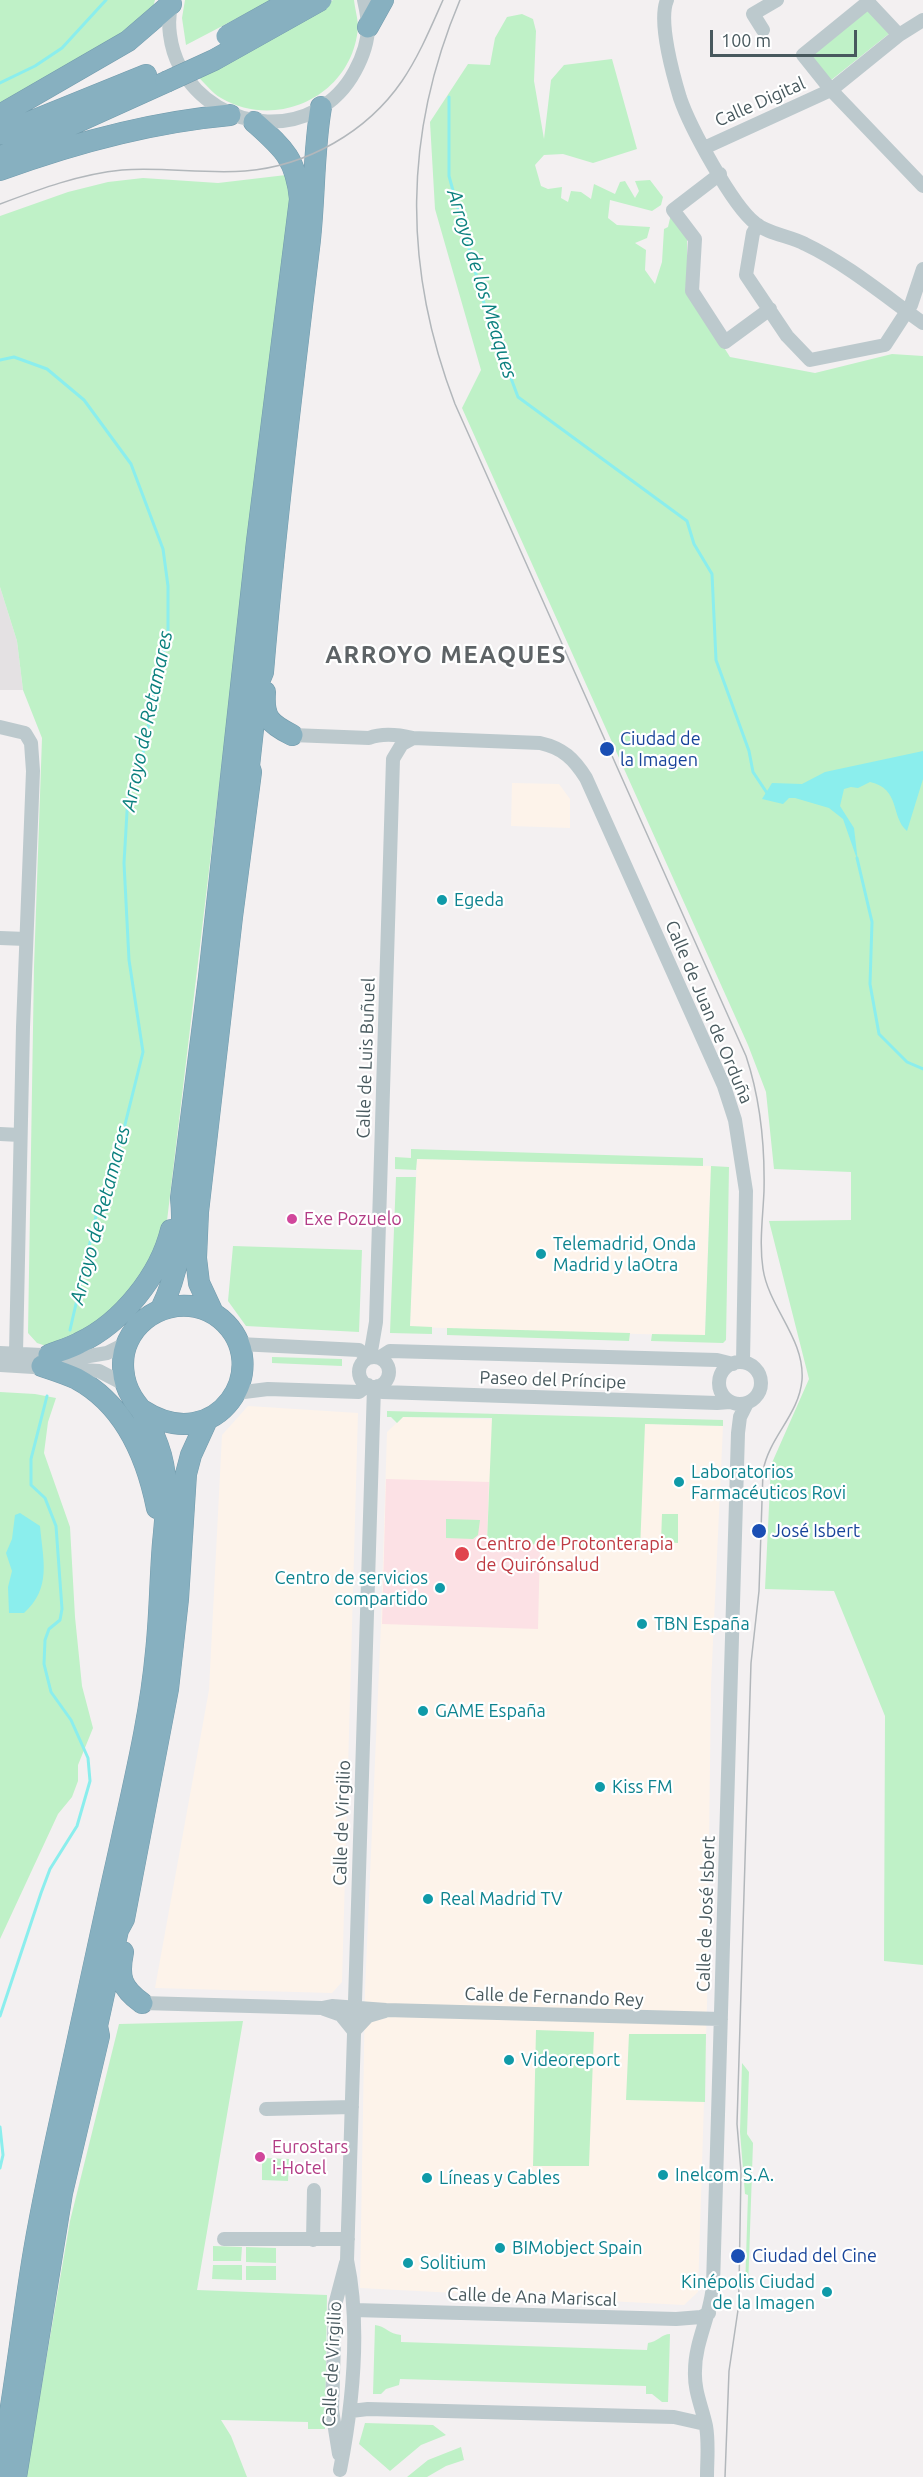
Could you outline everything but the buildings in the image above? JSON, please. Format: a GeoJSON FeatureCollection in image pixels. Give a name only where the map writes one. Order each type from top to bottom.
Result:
{"type":"FeatureCollection","features":[{"type":"Feature","properties":{"kind":"highway"},"geometry":{"type":"LineString","coordinates":[[0,157],[164,75],[208,46],[292,0]]}},
{"type":"Feature","properties":{"kind":"highway"},"geometry":{"type":"LineString","coordinates":[[0,134],[164,75],[214,60],[321,0]]}},
{"type":"Feature","properties":{"kind":"highway"},"geometry":{"type":"LineString","coordinates":[[368,27],[383,0]]}},
{"type":"Feature","properties":{"kind":"highway"},"geometry":{"type":"LineString","coordinates":[[0,115],[128,41],[171,2]]}},
{"type":"Feature","properties":{"kind":"highway"},"geometry":{"type":"LineString","coordinates":[[213,1313],[199,1283],[195,1258],[198,1212],[251,772],[249,766],[256,696],[263,672],[274,534],[312,228],[321,107]]}},
{"type":"Feature","properties":{"kind":"highway"},"geometry":{"type":"LineString","coordinates":[[0,170],[135,130],[188,119],[230,115]]}},
{"type":"Feature","properties":{"kind":"highway"},"geometry":{"type":"LineString","coordinates":[[160,1309],[175,1271],[183,1215],[182,1198],[257,541],[300,199],[297,177],[288,155],[254,122]]}},
{"type":"Feature","properties":{"kind":"highway"},"geometry":{"type":"LineString","coordinates":[[263,672],[266,684],[266,716],[274,726],[292,735]]}},
{"type":"Feature","properties":{"kind":"highway"},"geometry":{"type":"LineString","coordinates":[[251,772],[257,766],[265,745],[274,737],[292,735]]}},
{"type":"Feature","properties":{"kind":"highway"},"geometry":{"type":"LineString","coordinates":[[45,1360],[99,1331],[138,1295],[154,1272],[167,1245],[174,1214],[182,1198]]}},
{"type":"Feature","properties":{"kind":"highway"},"geometry":{"type":"LineString","coordinates":[[178,1305],[196,1307],[213,1313],[224,1322],[239,1344],[242,1360],[241,1377],[236,1392],[224,1408],[207,1420],[191,1425],[174,1425],[157,1420],[142,1410],[132,1399],[126,1385],[122,1364],[127,1343],[141,1323],[160,1309],[178,1305]]}},
{"type":"Feature","properties":{"kind":"highway"},"geometry":{"type":"LineString","coordinates":[[45,1360],[101,1396],[130,1431],[153,1486],[163,1542]]}},
{"type":"Feature","properties":{"kind":"highway"},"geometry":{"type":"LineString","coordinates":[[0,2473],[47,2180],[142,1745],[156,1657],[163,1542],[167,1517],[166,1480],[154,1436],[142,1410]]}},
{"type":"Feature","properties":{"kind":"highway"},"geometry":{"type":"LineString","coordinates":[[99,2036],[97,2026],[118,1930],[124,1920],[168,1689],[178,1599],[186,1474],[191,1455],[207,1420]]}},
{"type":"Feature","properties":{"kind":"highway"},"geometry":{"type":"LineString","coordinates":[[124,1920],[127,1931],[120,1968],[124,1986],[142,2003]]}},
{"type":"Feature","properties":{"kind":"highway"},"geometry":{"type":"LineString","coordinates":[[16,2477],[62,2193],[99,2036],[110,2010],[122,2004],[142,2003]]}},
{"type":"Feature","properties":{"kind":"street"},"geometry":{"type":"LineString","coordinates":[[171,2],[169,31],[175,58],[188,82],[207,101],[230,115],[254,122],[289,120],[321,107],[338,95],[351,79],[361,61],[368,27],[364,0]]}},
{"type":"Feature","properties":{"kind":"street"},"geometry":{"type":"LineString","coordinates":[[667,0],[663,19],[681,99],[704,148],[745,215],[758,225],[805,244],[923,323]]}},
{"type":"Feature","properties":{"kind":"street"},"geometry":{"type":"LineString","coordinates":[[763,30],[753,14],[777,0]]}},
{"type":"Feature","properties":{"kind":"street","name":"Calle Digital"},"geometry":{"type":"LineString","coordinates":[[831,90],[803,55],[868,2],[899,35]]}},
{"type":"Feature","properties":{"kind":"street","name":"Calle Digital"},"geometry":{"type":"LineString","coordinates":[[704,148],[831,90],[899,35],[923,20]]}},
{"type":"Feature","properties":{"kind":"street"},"geometry":{"type":"LineString","coordinates":[[831,90],[923,186]]}},
{"type":"Feature","properties":{"kind":"street"},"geometry":{"type":"LineString","coordinates":[[720,174],[673,210],[695,239],[692,291],[725,342],[770,309]]}},
{"type":"Feature","properties":{"kind":"street"},"geometry":{"type":"LineString","coordinates":[[758,225],[753,234],[746,275],[787,336],[810,360],[885,345],[911,305],[923,268]]}},
{"type":"Feature","properties":{"kind":"street"},"geometry":{"type":"LineString","coordinates":[[0,727],[25,733],[31,743],[33,755],[20,1135],[16,1353]]}},
{"type":"Feature","properties":{"kind":"street"},"geometry":{"type":"LineString","coordinates":[[292,735],[369,738],[384,744],[393,759],[402,744],[413,738]]}},
{"type":"Feature","properties":{"kind":"street"},"geometry":{"type":"LineString","coordinates":[[369,738],[375,735],[413,738]]}},
{"type":"Feature","properties":{"kind":"street","name":"Calle de Juan de Orduña"},"geometry":{"type":"LineString","coordinates":[[413,738],[496,740],[555,746],[576,763],[586,778],[724,1086],[735,1120],[746,1191],[738,1363]]}},
{"type":"Feature","properties":{"kind":"street","name":"Calle de Luis Buñuel"},"geometry":{"type":"LineString","coordinates":[[372,1358],[376,1322],[393,759]]}},
{"type":"Feature","properties":{"kind":"street"},"geometry":{"type":"LineString","coordinates":[[0,938],[26,939]]}},
{"type":"Feature","properties":{"kind":"street"},"geometry":{"type":"LineString","coordinates":[[0,1134],[20,1135]]}},
{"type":"Feature","properties":{"kind":"street"},"geometry":{"type":"LineString","coordinates":[[0,1365],[97,1356],[127,1343]]}},
{"type":"Feature","properties":{"kind":"street"},"geometry":{"type":"LineString","coordinates":[[239,1344],[359,1350],[372,1358],[385,1362],[388,1369],[388,1376],[373,1386],[360,1375],[360,1368],[372,1358]]}},
{"type":"Feature","properties":{"kind":"street","name":"Paseo del Príncipe"},"geometry":{"type":"LineString","coordinates":[[372,1358],[390,1351],[710,1360],[738,1363]]}},
{"type":"Feature","properties":{"kind":"street"},"geometry":{"type":"LineString","coordinates":[[0,1353],[16,1353],[99,1371],[126,1385]]}},
{"type":"Feature","properties":{"kind":"street"},"geometry":{"type":"LineString","coordinates":[[738,1363],[753,1366],[760,1375],[761,1386],[756,1396],[747,1403],[739,1404],[730,1402],[723,1395],[720,1387],[720,1377],[725,1369],[738,1363]]}},
{"type":"Feature","properties":{"kind":"street","name":"Paseo del Príncipe"},"geometry":{"type":"LineString","coordinates":[[236,1392],[268,1389],[359,1392],[373,1386],[382,1392],[717,1404],[730,1402]]}},
{"type":"Feature","properties":{"kind":"street","name":"Calle de Virgilio"},"geometry":{"type":"LineString","coordinates":[[340,2473],[332,2410],[334,2305],[347,2260],[348,2239],[373,1386]]}},
{"type":"Feature","properties":{"kind":"street","name":"Calle de José Isbert"},"geometry":{"type":"LineString","coordinates":[[707,2477],[708,2444],[698,2400],[695,2370],[699,2343],[709,2313],[713,2285],[738,1433],[740,1417],[747,1403]]}},
{"type":"Feature","properties":{"kind":"street","name":"Calle de Fernando Rey"},"geometry":{"type":"LineString","coordinates":[[142,2003],[322,2008],[332,2006],[386,2010],[721,2019]]}},
{"type":"Feature","properties":{"kind":"street","name":"Calle de Fernando Rey"},"geometry":{"type":"LineString","coordinates":[[322,2008],[341,2015],[354,2031]]}},
{"type":"Feature","properties":{"kind":"street"},"geometry":{"type":"LineString","coordinates":[[354,2031],[368,2016],[386,2010]]}},
{"type":"Feature","properties":{"kind":"street"},"geometry":{"type":"LineString","coordinates":[[272,2109],[352,2107]]}},
{"type":"Feature","properties":{"kind":"street"},"geometry":{"type":"LineString","coordinates":[[313,2240],[314,2190]]}},
{"type":"Feature","properties":{"kind":"street"},"geometry":{"type":"LineString","coordinates":[[224,2239],[348,2239]]}},
{"type":"Feature","properties":{"kind":"street","name":"Calle de Virgilio"},"geometry":{"type":"LineString","coordinates":[[340,2473],[351,2411],[354,2310],[353,2286],[347,2260]]}},
{"type":"Feature","properties":{"kind":"street","name":"Calle de Ana Mariscal"},"geometry":{"type":"LineString","coordinates":[[354,2310],[676,2319],[701,2317],[709,2313]]}},
{"type":"Feature","properties":{"kind":"street"},"geometry":{"type":"LineString","coordinates":[[351,2411],[368,2409],[674,2417],[705,2424]]}},
{"type":"Feature","properties":{"kind":"shaded area"},"geometry":{"type":"Polygon","coordinates":[[[0,587],[17,641],[23,690],[0,690],[0,587]]]}},
{"type":"Feature","properties":{"kind":"shaded area"},"geometry":{"type":"Polygon","coordinates":[[[512,783],[559,784],[570,799],[570,828],[511,826],[512,783]]]}},
{"type":"Feature","properties":{"kind":"shaded area"},"geometry":{"type":"Polygon","coordinates":[[[417,1159],[711,1166],[705,1336],[410,1327],[417,1159]]]}},
{"type":"Feature","properties":{"kind":"shaded area"},"geometry":{"type":"Polygon","coordinates":[[[248,1406],[358,1413],[342,1982],[332,1993],[155,1988],[209,1690],[222,1435],[248,1406]]]}},
{"type":"Feature","properties":{"kind":"shaded area"},"geometry":{"type":"Polygon","coordinates":[[[403,1417],[723,1426],[711,1685],[707,2006],[698,2292],[684,2305],[360,2288],[365,1990],[387,1432],[403,1417]]]}},
{"type":"Feature","properties":{"kind":"shaded area","name":"Centro de Protonterapia de Quirónsalud"},"geometry":{"type":"Polygon","coordinates":[[[386,1479],[489,1482],[487,1542],[540,1545],[538,1629],[382,1624],[386,1479]]]}},
{"type":"Feature","properties":{"kind":"green space"},"geometry":{"type":"Polygon","coordinates":[[[0,0],[155,0],[152,11],[89,60],[0,104],[0,0]]]}},
{"type":"Feature","properties":{"kind":"green space"},"geometry":{"type":"Polygon","coordinates":[[[185,0],[272,0],[186,45],[182,18],[185,0]]]}},
{"type":"Feature","properties":{"kind":"green space"},"geometry":{"type":"Polygon","coordinates":[[[333,0],[354,0],[358,27],[353,51],[342,71],[327,88],[309,100],[288,108],[266,110],[243,107],[218,96],[197,76],[276,36],[333,0]]]}},
{"type":"Feature","properties":{"kind":"green space"},"geometry":{"type":"Polygon","coordinates":[[[866,8],[890,33],[830,81],[809,57],[866,8]]]}},
{"type":"Feature","properties":{"kind":"green space"},"geometry":{"type":"Polygon","coordinates":[[[522,14],[533,19],[536,31],[534,81],[544,139],[551,80],[564,65],[612,59],[637,149],[593,163],[563,154],[544,155],[535,165],[541,186],[548,189],[562,187],[561,198],[568,202],[571,191],[581,192],[591,199],[594,184],[615,194],[620,182],[625,181],[635,198],[639,191],[635,181],[650,180],[663,197],[661,205],[652,211],[610,200],[608,218],[617,225],[650,227],[647,238],[635,243],[646,250],[645,270],[655,284],[662,262],[664,229],[668,227],[671,214],[687,239],[687,289],[730,357],[815,373],[892,354],[923,356],[923,1965],[884,1961],[885,1716],[834,1591],[765,1589],[771,1465],[809,1379],[769,1221],[851,1220],[851,1172],[774,1169],[766,1092],[748,1045],[462,408],[481,370],[435,209],[430,122],[468,64],[490,65],[495,38],[507,17],[522,14]]]}},
{"type":"Feature","properties":{"kind":"green space"},"geometry":{"type":"Polygon","coordinates":[[[286,175],[290,195],[166,1229],[159,1248],[114,1313],[52,1348],[37,1343],[28,1333],[34,967],[42,738],[23,690],[17,641],[0,587],[0,216],[68,192],[108,182],[143,178],[218,183],[286,175]]]}},
{"type":"Feature","properties":{"kind":"green space"},"geometry":{"type":"Polygon","coordinates":[[[411,1149],[703,1158],[703,1166],[417,1159],[416,1170],[395,1169],[395,1157],[411,1158],[411,1149]]]}},
{"type":"Feature","properties":{"kind":"green space"},"geometry":{"type":"Polygon","coordinates":[[[711,1166],[729,1167],[726,1340],[723,1343],[651,1341],[652,1334],[705,1335],[711,1166]]]}},
{"type":"Feature","properties":{"kind":"green space"},"geometry":{"type":"Polygon","coordinates":[[[396,1177],[416,1177],[410,1326],[432,1327],[432,1334],[390,1333],[396,1177]]]}},
{"type":"Feature","properties":{"kind":"green space"},"geometry":{"type":"Polygon","coordinates":[[[233,1246],[362,1250],[359,1332],[246,1326],[228,1301],[233,1246]]]}},
{"type":"Feature","properties":{"kind":"green space"},"geometry":{"type":"Polygon","coordinates":[[[447,1328],[630,1333],[629,1341],[447,1335],[447,1328]]]}},
{"type":"Feature","properties":{"kind":"green space"},"geometry":{"type":"Polygon","coordinates":[[[272,1357],[342,1359],[342,1366],[272,1363],[272,1357]]]}},
{"type":"Feature","properties":{"kind":"green space"},"geometry":{"type":"Polygon","coordinates":[[[0,1392],[56,1398],[48,1422],[44,1453],[70,1527],[82,1686],[93,1728],[78,1765],[78,1781],[72,1797],[58,1814],[0,1939],[0,1392]]]}},
{"type":"Feature","properties":{"kind":"green space"},"geometry":{"type":"Polygon","coordinates":[[[387,1411],[723,1420],[723,1426],[645,1424],[640,1550],[487,1542],[492,1418],[403,1417],[397,1423],[391,1417],[387,1417],[387,1411]]]}},
{"type":"Feature","properties":{"kind":"green space"},"geometry":{"type":"Polygon","coordinates":[[[662,1514],[678,1514],[678,1543],[661,1542],[662,1514]]]}},
{"type":"Feature","properties":{"kind":"green space"},"geometry":{"type":"Polygon","coordinates":[[[446,1519],[480,1520],[478,1535],[473,1539],[446,1538],[446,1519]]]}},
{"type":"Feature","properties":{"kind":"green space"},"geometry":{"type":"Polygon","coordinates":[[[243,2021],[197,2290],[327,2295],[325,2429],[308,2429],[308,2422],[221,2420],[231,2436],[247,2477],[26,2477],[70,2221],[119,2024],[243,2021]]]}},
{"type":"Feature","properties":{"kind":"green space"},"geometry":{"type":"Polygon","coordinates":[[[536,2030],[594,2032],[589,2166],[533,2166],[536,2030]]]}},
{"type":"Feature","properties":{"kind":"green space"},"geometry":{"type":"Polygon","coordinates":[[[629,2034],[706,2034],[705,2102],[626,2100],[629,2034]]]}},
{"type":"Feature","properties":{"kind":"green space"},"geometry":{"type":"Polygon","coordinates":[[[742,2063],[749,2072],[747,2134],[753,2143],[748,2289],[745,2289],[748,2195],[745,2194],[740,2132],[742,2063]]]}},
{"type":"Feature","properties":{"kind":"green space"},"geometry":{"type":"Polygon","coordinates":[[[262,2158],[289,2159],[288,2181],[262,2180],[262,2158]]]}},
{"type":"Feature","properties":{"kind":"green space"},"geometry":{"type":"Polygon","coordinates":[[[213,2246],[242,2247],[241,2261],[213,2261],[213,2246]]]}},
{"type":"Feature","properties":{"kind":"green space"},"geometry":{"type":"Polygon","coordinates":[[[246,2247],[276,2248],[276,2263],[246,2262],[246,2247]]]}},
{"type":"Feature","properties":{"kind":"green space"},"geometry":{"type":"Polygon","coordinates":[[[213,2265],[242,2265],[242,2280],[212,2279],[213,2265]]]}},
{"type":"Feature","properties":{"kind":"green space"},"geometry":{"type":"Polygon","coordinates":[[[246,2266],[276,2266],[276,2280],[246,2280],[246,2266]]]}},
{"type":"Feature","properties":{"kind":"green space"},"geometry":{"type":"Polygon","coordinates":[[[375,2325],[401,2335],[401,2342],[647,2350],[648,2343],[670,2334],[668,2402],[662,2402],[652,2394],[646,2394],[646,2386],[400,2379],[399,2385],[386,2389],[381,2394],[373,2394],[375,2325]]]}},
{"type":"Feature","properties":{"kind":"green space"},"geometry":{"type":"Polygon","coordinates":[[[365,2423],[433,2425],[446,2435],[421,2445],[390,2471],[359,2444],[365,2423]]]}},
{"type":"Feature","properties":{"kind":"green space"},"geometry":{"type":"Polygon","coordinates":[[[461,2447],[464,2460],[446,2466],[427,2477],[407,2477],[428,2460],[461,2447]]]}},
{"type":"Feature","properties":{"kind":"water"},"geometry":{"type":"Polygon","coordinates":[[[923,751],[923,779],[907,831],[898,818],[891,797],[880,786],[870,782],[858,788],[844,789],[840,806],[854,828],[858,862],[843,819],[829,808],[795,798],[789,798],[783,804],[762,799],[772,783],[802,784],[825,772],[923,751]]]}},
{"type":"Feature","properties":{"kind":"water"},"geometry":{"type":"Polygon","coordinates":[[[20,1513],[40,1526],[44,1573],[39,1594],[33,1603],[24,1613],[9,1613],[8,1587],[12,1571],[6,1553],[12,1539],[15,1515],[20,1513]]]}},
{"type":"Feature","properties":{"kind":"waterway","name":"Arroyo de Retamares"},"geometry":{"type":"LineString","coordinates":[[0,83],[35,66],[62,48],[106,0]]}},
{"type":"Feature","properties":{"kind":"waterway","name":"Arroyo de los Meaques"},"geometry":{"type":"LineString","coordinates":[[449,97],[449,176],[487,314],[518,397],[687,521],[694,544],[712,574],[716,660],[749,751],[753,772],[767,793]]}},
{"type":"Feature","properties":{"kind":"waterway","name":"Arroyo de Retamares"},"geometry":{"type":"LineString","coordinates":[[0,360],[14,357],[47,369],[84,400],[131,464],[163,549],[168,586],[168,638],[156,677],[145,747],[128,795],[124,863],[129,960],[143,1052],[112,1177],[97,1212],[70,1330]]}},
{"type":"Feature","properties":{"kind":"waterway","name":"Arroyo de los Meaques"},"geometry":{"type":"LineString","coordinates":[[857,858],[872,922],[870,984],[879,1034],[907,1062],[923,1069]]}},
{"type":"Feature","properties":{"kind":"waterway","name":"Arroyo de Retamares"},"geometry":{"type":"LineString","coordinates":[[0,2016],[50,1869],[77,1826],[90,1781],[88,1758],[71,1720],[51,1692],[44,1664],[45,1640],[49,1629],[60,1620],[62,1609],[56,1526],[45,1498],[31,1485],[31,1459],[47,1396]]}},
{"type":"Feature","properties":{"kind":"waterway","name":"Arroyo de Retamares"},"geometry":{"type":"LineString","coordinates":[[0,2127],[3,2155],[0,2168]]}},
{"type":"Feature","properties":{"kind":"tram line"},"geometry":{"type":"LineString","coordinates":[[0,204],[60,183],[106,172],[137,169],[245,171],[268,168],[313,154],[353,131],[388,99],[414,62],[443,0]]}},
{"type":"Feature","properties":{"kind":"tram line"},"geometry":{"type":"LineString","coordinates":[[460,0],[441,51],[428,101],[420,151],[417,202],[419,252],[426,302],[438,353],[455,404],[746,1056],[759,1106],[763,1139],[764,1191],[761,1239],[763,1269],[772,1297],[793,1337],[801,1365],[800,1393],[771,1447],[763,1471],[759,1591],[751,1663],[737,2124],[741,2172],[739,2286],[738,2310],[729,2371],[725,2477]]}},
{"type":"Feature","properties":{"kind":"place","name":"Ciudad de la Imagen"},"geometry":{"type":"Point","coordinates":[607,749]}},
{"type":"Feature","properties":{"kind":"place","name":"Egeda"},"geometry":{"type":"Point","coordinates":[442,900]}},
{"type":"Feature","properties":{"kind":"place","name":"Exe Pozuelo"},"geometry":{"type":"Point","coordinates":[292,1219]}},
{"type":"Feature","properties":{"kind":"place","name":"Telemadrid, Onda Madrid y laOtra"},"geometry":{"type":"Point","coordinates":[541,1254]}},
{"type":"Feature","properties":{"kind":"place","name":"Laboratorios Farmacéuticos Rovi"},"geometry":{"type":"Point","coordinates":[679,1482]}},
{"type":"Feature","properties":{"kind":"place","name":"José Isbert"},"geometry":{"type":"Point","coordinates":[759,1531]}},
{"type":"Feature","properties":{"kind":"place","name":"Centro de Protonterapia de Quirónsalud"},"geometry":{"type":"Point","coordinates":[462,1554]}},
{"type":"Feature","properties":{"kind":"place","name":"Centro de servicios compartido"},"geometry":{"type":"Point","coordinates":[440,1588]}},
{"type":"Feature","properties":{"kind":"place","name":"TBN España"},"geometry":{"type":"Point","coordinates":[642,1624]}},
{"type":"Feature","properties":{"kind":"place","name":"GAME España"},"geometry":{"type":"Point","coordinates":[423,1711]}},
{"type":"Feature","properties":{"kind":"place","name":"Kiss FM"},"geometry":{"type":"Point","coordinates":[600,1787]}},
{"type":"Feature","properties":{"kind":"place","name":"Real Madrid TV"},"geometry":{"type":"Point","coordinates":[428,1899]}},
{"type":"Feature","properties":{"kind":"place","name":"Videoreport"},"geometry":{"type":"Point","coordinates":[509,2060]}},
{"type":"Feature","properties":{"kind":"place","name":"Eurostars i-Hotel"},"geometry":{"type":"Point","coordinates":[260,2157]}},
{"type":"Feature","properties":{"kind":"place","name":"Inelcom S.A."},"geometry":{"type":"Point","coordinates":[663,2175]}},
{"type":"Feature","properties":{"kind":"place","name":"Líneas y Cables"},"geometry":{"type":"Point","coordinates":[427,2178]}},
{"type":"Feature","properties":{"kind":"place","name":"BIMobject Spain"},"geometry":{"type":"Point","coordinates":[500,2248]}},
{"type":"Feature","properties":{"kind":"place","name":"Ciudad del Cine"},"geometry":{"type":"Point","coordinates":[738,2256]}},
{"type":"Feature","properties":{"kind":"place","name":"Solitium"},"geometry":{"type":"Point","coordinates":[408,2263]}},
{"type":"Feature","properties":{"kind":"place","name":"Kinépolis Ciudad de la Imagen"},"geometry":{"type":"Point","coordinates":[827,2292]}},
{"type":"Feature","properties":{"kind":"district","name":"ARROYO MEAQUES"},"geometry":{"type":"Point","coordinates":[446,655]}}]}
